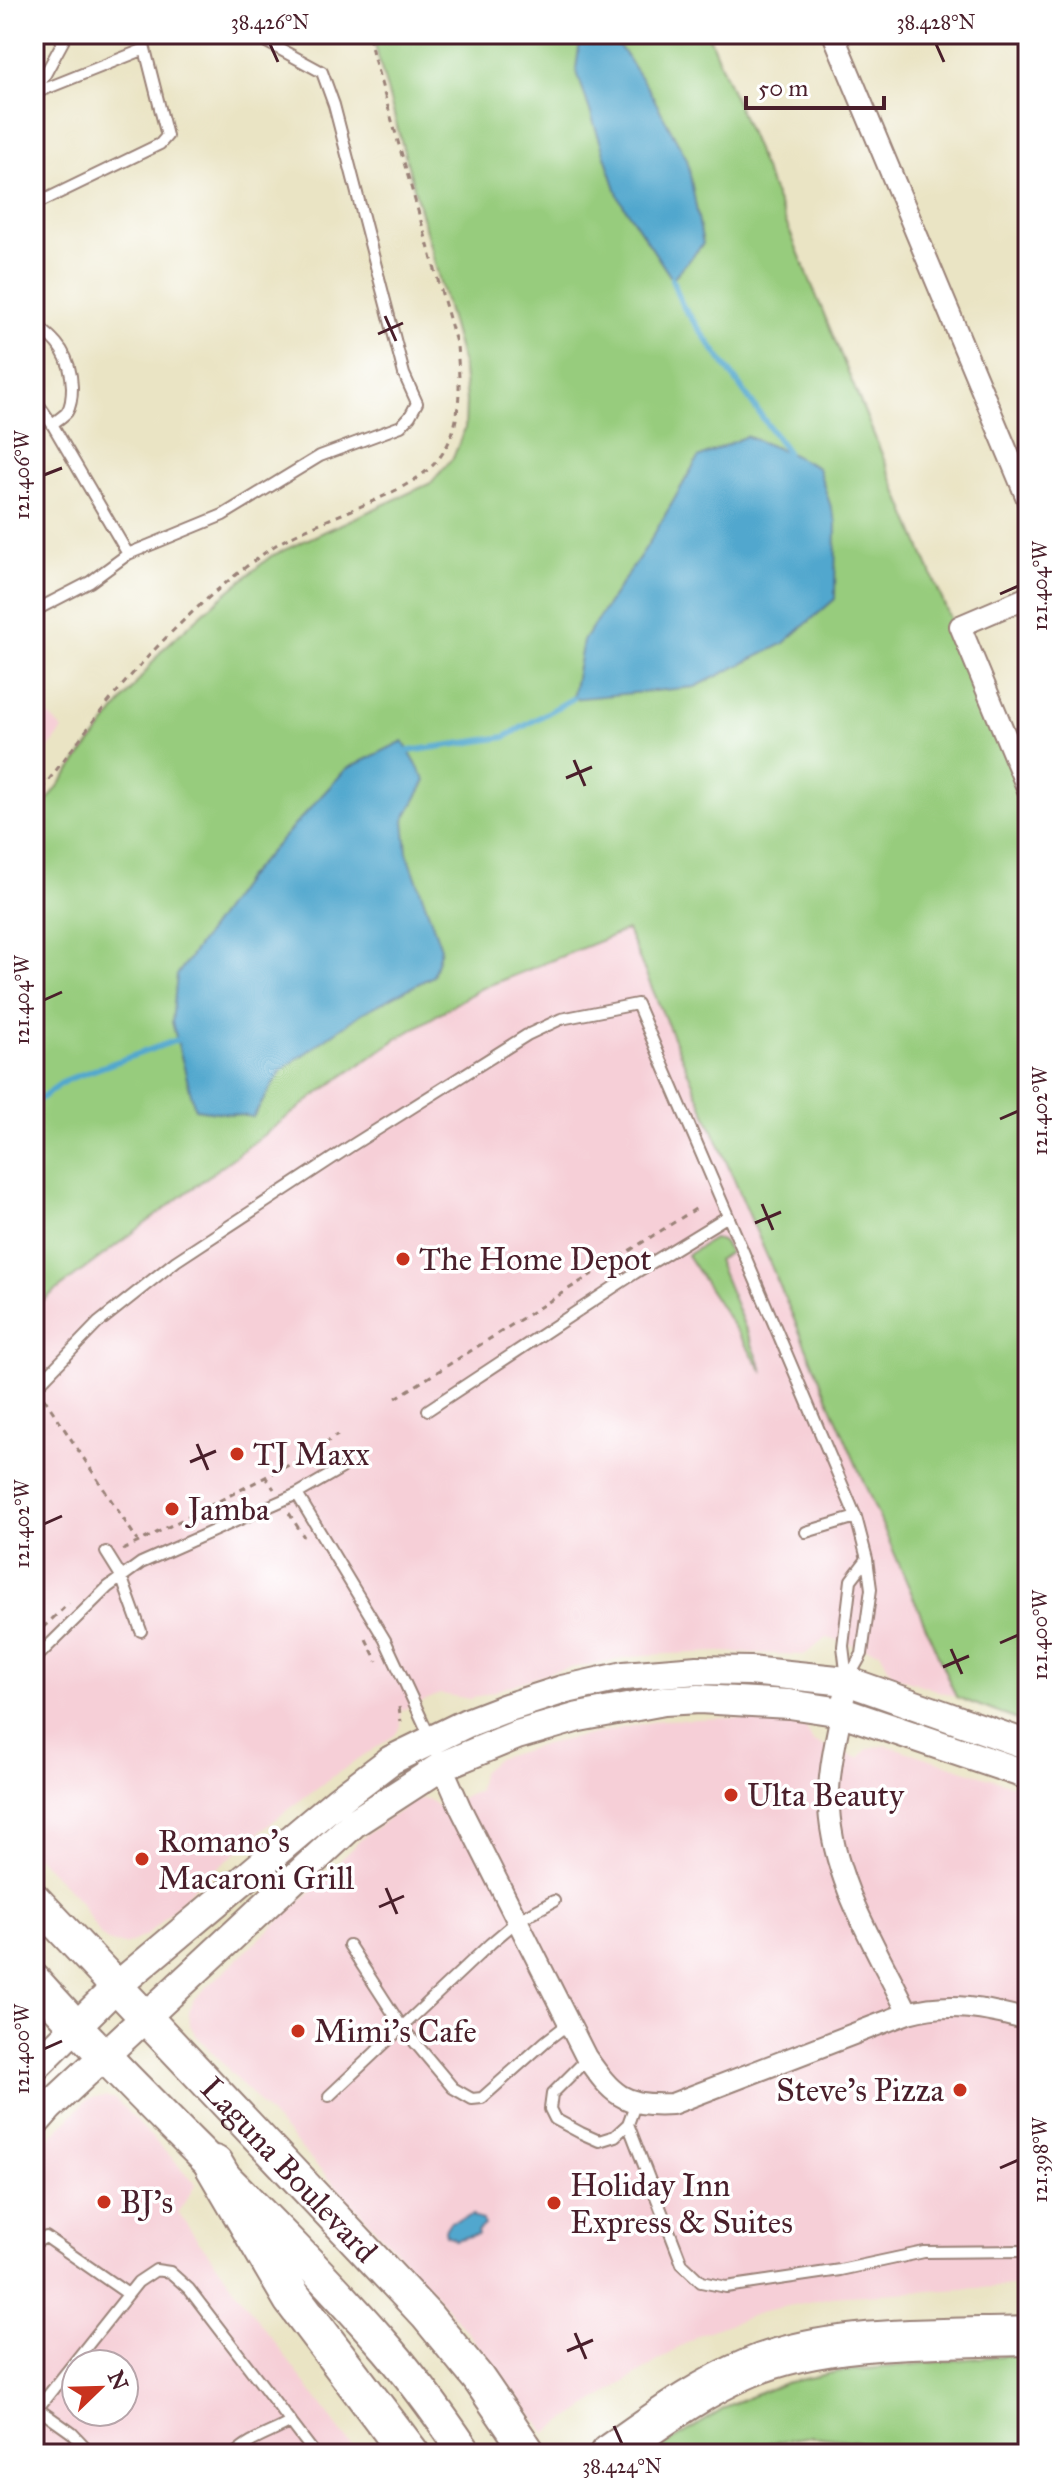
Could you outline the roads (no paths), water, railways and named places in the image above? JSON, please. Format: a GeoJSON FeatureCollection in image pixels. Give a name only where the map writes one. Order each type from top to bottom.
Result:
{"type":"FeatureCollection","features":[{"type":"Feature","properties":{"kind":"highway"},"geometry":{"type":"LineString","coordinates":[[214,2165],[292,2298],[410,2454]]}},
{"type":"Feature","properties":{"kind":"highway"},"geometry":{"type":"LineString","coordinates":[[609,2454],[718,2382],[752,2366],[797,2352],[895,2341],[1028,2336]]}},
{"type":"Feature","properties":{"kind":"main road","name":"Laguna Boulevard"},"geometry":{"type":"LineString","coordinates":[[34,1899],[427,2316],[478,2378],[530,2454]]}},
{"type":"Feature","properties":{"kind":"main road","name":"Laguna Boulevard"},"geometry":{"type":"LineString","coordinates":[[34,1980],[379,2339],[429,2401],[466,2454]]}},
{"type":"Feature","properties":{"kind":"street"},"geometry":{"type":"LineString","coordinates":[[833,34],[1028,501]]}},
{"type":"Feature","properties":{"kind":"street"},"geometry":{"type":"LineString","coordinates":[[1028,597],[960,626],[1028,790]]}},
{"type":"Feature","properties":{"kind":"street"},"geometry":{"type":"LineString","coordinates":[[34,2068],[117,1986],[337,1801],[391,1760],[506,1708],[562,1690],[624,1676],[710,1670],[781,1673],[847,1681],[1028,1745]]}},
{"type":"Feature","properties":{"kind":"street"},"geometry":{"type":"LineString","coordinates":[[847,1681],[831,1772],[829,1805],[835,1850],[848,1889],[908,2013]]}},
{"type":"Feature","properties":{"kind":"street"},"geometry":{"type":"LineString","coordinates":[[34,2124],[354,1823],[442,1766],[517,1735],[579,1717],[664,1701],[699,1699],[789,1704],[842,1712],[1028,1775]]}},
{"type":"Feature","properties":{"kind":"street"},"geometry":{"type":"LineString","coordinates":[[442,1766],[568,2024],[603,2083],[618,2095],[636,2102],[658,2105],[683,2101],[927,2008],[973,2007],[1028,2020]]}},
{"type":"Feature","properties":{"kind":"lane"},"geometry":{"type":"LineString","coordinates":[[34,94],[67,34]]}},
{"type":"Feature","properties":{"kind":"lane"},"geometry":{"type":"LineString","coordinates":[[34,611],[90,582],[128,554],[223,515],[320,456],[401,426],[417,403],[404,374],[334,105],[322,72],[252,34]]}},
{"type":"Feature","properties":{"kind":"lane"},"geometry":{"type":"LineString","coordinates":[[34,94],[145,49],[167,136],[160,144],[35,201]]}},
{"type":"Feature","properties":{"kind":"lane"},"geometry":{"type":"LineString","coordinates":[[34,324],[51,336],[64,352],[71,372],[72,392],[67,412],[52,424]]}},
{"type":"Feature","properties":{"kind":"lane"},"geometry":{"type":"LineString","coordinates":[[34,398],[128,554]]}},
{"type":"Feature","properties":{"kind":"lane"},"geometry":{"type":"LineString","coordinates":[[34,1389],[98,1323],[176,1261],[351,1146],[514,1043],[561,1019],[637,1004],[856,1517],[871,1589],[862,1654],[847,1681]]}},
{"type":"Feature","properties":{"kind":"lane"},"geometry":{"type":"LineString","coordinates":[[428,1410],[635,1273],[728,1216]]}},
{"type":"Feature","properties":{"kind":"lane"},"geometry":{"type":"LineString","coordinates":[[34,1660],[121,1576],[141,1563],[297,1494],[342,1468]]}},
{"type":"Feature","properties":{"kind":"lane"},"geometry":{"type":"LineString","coordinates":[[297,1494],[385,1640],[431,1740]]}},
{"type":"Feature","properties":{"kind":"lane"},"geometry":{"type":"LineString","coordinates":[[806,1532],[856,1517]]}},
{"type":"Feature","properties":{"kind":"lane"},"geometry":{"type":"LineString","coordinates":[[106,1552],[121,1576],[141,1631]]}},
{"type":"Feature","properties":{"kind":"lane"},"geometry":{"type":"LineString","coordinates":[[847,1681],[843,1646],[851,1580],[867,1559]]}},
{"type":"Feature","properties":{"kind":"lane"},"geometry":{"type":"LineString","coordinates":[[329,2096],[517,1921],[554,1901]]}},
{"type":"Feature","properties":{"kind":"lane"},"geometry":{"type":"LineString","coordinates":[[349,1945],[402,2027],[453,2088],[472,2099],[482,2098],[568,2024]]}},
{"type":"Feature","properties":{"kind":"lane"},"geometry":{"type":"LineString","coordinates":[[587,2059],[552,2094],[550,2109],[555,2119],[599,2141],[615,2136],[628,2124],[636,2102]]}},
{"type":"Feature","properties":{"kind":"lane"},"geometry":{"type":"LineString","coordinates":[[628,2124],[682,2264],[701,2282],[726,2287],[840,2270],[924,2252],[1028,2251]]}},
{"type":"Feature","properties":{"kind":"lane"},"geometry":{"type":"LineString","coordinates":[[34,2243],[46,2237],[128,2294]]}},
{"type":"Feature","properties":{"kind":"lane"},"geometry":{"type":"LineString","coordinates":[[92,2454],[72,2433],[35,2409],[138,2282],[156,2270],[170,2272],[185,2284],[315,2454]]}},
{"type":"Feature","properties":{"kind":"lane"},"geometry":{"type":"LineString","coordinates":[[235,2454],[248,2442],[291,2422]]}},
{"type":"Feature","properties":{"kind":"water"},"geometry":{"type":"Polygon","coordinates":[[[581,34],[611,34],[649,90],[687,159],[703,244],[672,279],[619,198],[576,69],[581,34]]]}},
{"type":"Feature","properties":{"kind":"water"},"geometry":{"type":"Polygon","coordinates":[[[746,436],[818,468],[836,522],[835,599],[783,644],[695,687],[572,699],[583,641],[649,543],[698,458],[746,436]]]}},
{"type":"Feature","properties":{"kind":"water"},"geometry":{"type":"Polygon","coordinates":[[[403,741],[426,781],[404,820],[407,852],[441,948],[433,976],[362,1013],[282,1070],[253,1117],[195,1109],[172,1022],[177,975],[247,877],[346,769],[403,741]]]}},
{"type":"Feature","properties":{"kind":"water"},"geometry":{"type":"Polygon","coordinates":[[[473,2215],[484,2225],[477,2231],[478,2234],[455,2240],[446,2235],[445,2230],[450,2222],[473,2215]]]}},
{"type":"Feature","properties":{"kind":"waterway"},"geometry":{"type":"LineString","coordinates":[[672,279],[682,305],[787,452]]}},
{"type":"Feature","properties":{"kind":"waterway"},"geometry":{"type":"LineString","coordinates":[[409,751],[505,737],[572,699]]}},
{"type":"Feature","properties":{"kind":"waterway"},"geometry":{"type":"LineString","coordinates":[[34,1103],[66,1080],[177,1040]]}},
{"type":"Feature","properties":{"kind":"place","name":"The Home Depot"},"geometry":{"type":"Point","coordinates":[403,1259]}},
{"type":"Feature","properties":{"kind":"place","name":"TJ Maxx"},"geometry":{"type":"Point","coordinates":[237,1454]}},
{"type":"Feature","properties":{"kind":"place","name":"Jamba"},"geometry":{"type":"Point","coordinates":[172,1509]}},
{"type":"Feature","properties":{"kind":"place","name":"Ulta Beauty"},"geometry":{"type":"Point","coordinates":[731,1795]}},
{"type":"Feature","properties":{"kind":"place","name":"Romano's Macaroni Grill"},"geometry":{"type":"Point","coordinates":[142,1859]}},
{"type":"Feature","properties":{"kind":"place","name":"Mimi's Cafe"},"geometry":{"type":"Point","coordinates":[298,2031]}},
{"type":"Feature","properties":{"kind":"place","name":"Steve's Pizza"},"geometry":{"type":"Point","coordinates":[960,2090]}},
{"type":"Feature","properties":{"kind":"place","name":"BJ's"},"geometry":{"type":"Point","coordinates":[104,2202]}},
{"type":"Feature","properties":{"kind":"place","name":"Holiday Inn Express & Suites"},"geometry":{"type":"Point","coordinates":[554,2203]}}]}
